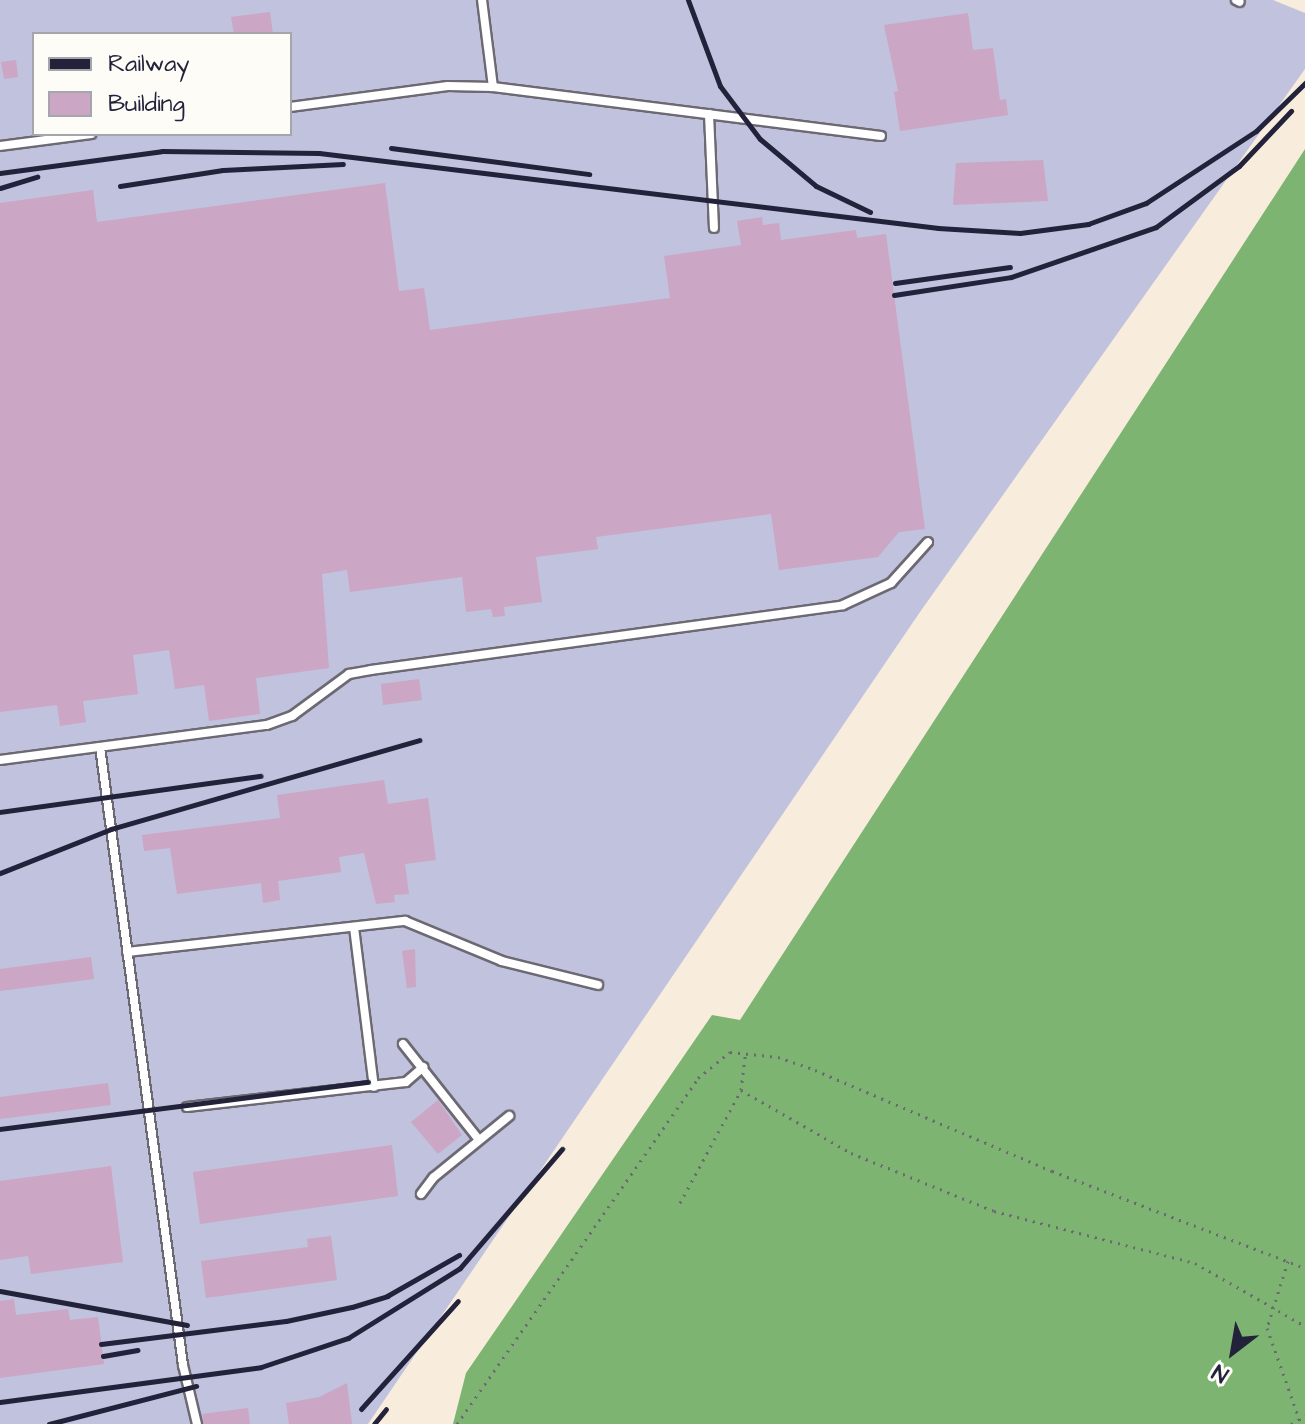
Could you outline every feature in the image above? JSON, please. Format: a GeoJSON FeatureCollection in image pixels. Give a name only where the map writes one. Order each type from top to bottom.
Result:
{"type":"FeatureCollection","features":[{"type":"Feature","properties":{"kind":"lane"},"geometry":{"type":"LineString","coordinates":[[482,0],[493,87]]}},
{"type":"Feature","properties":{"kind":"lane"},"geometry":{"type":"LineString","coordinates":[[292,107],[448,86],[493,87],[881,136]]}},
{"type":"Feature","properties":{"kind":"lane"},"geometry":{"type":"LineString","coordinates":[[709,114],[714,228]]}},
{"type":"Feature","properties":{"kind":"lane"},"geometry":{"type":"LineString","coordinates":[[0,146],[76,136]]}},
{"type":"Feature","properties":{"kind":"lane"},"geometry":{"type":"LineString","coordinates":[[0,760],[267,725],[292,716],[349,674],[843,605],[891,583],[928,542]]}},
{"type":"Feature","properties":{"kind":"lane"},"geometry":{"type":"LineString","coordinates":[[100,747],[183,1365],[197,1424]]}},
{"type":"Feature","properties":{"kind":"lane"},"geometry":{"type":"LineString","coordinates":[[127,952],[405,921],[502,961],[598,985]]}},
{"type":"Feature","properties":{"kind":"lane"},"geometry":{"type":"LineString","coordinates":[[354,927],[374,1087]]}},
{"type":"Feature","properties":{"kind":"lane"},"geometry":{"type":"LineString","coordinates":[[403,1044],[479,1140]]}},
{"type":"Feature","properties":{"kind":"lane"},"geometry":{"type":"LineString","coordinates":[[187,1107],[406,1082],[423,1067]]}},
{"type":"Feature","properties":{"kind":"lane"},"geometry":{"type":"LineString","coordinates":[[421,1194],[434,1177],[509,1116]]}},
{"type":"Feature","properties":{"kind":"path"},"geometry":{"type":"LineString","coordinates":[[680,1203],[741,1090],[746,1051]]}},
{"type":"Feature","properties":{"kind":"path"},"geometry":{"type":"LineString","coordinates":[[457,1424],[698,1078],[730,1052],[746,1051],[815,1070],[1052,1171],[1305,1268]]}},
{"type":"Feature","properties":{"kind":"path"},"geometry":{"type":"LineString","coordinates":[[741,1090],[851,1153],[994,1211],[1195,1263],[1305,1326]]}},
{"type":"Feature","properties":{"kind":"path"},"geometry":{"type":"LineString","coordinates":[[1288,1261],[1267,1328],[1301,1424]]}},
{"type":"Feature","properties":{"kind":"path"},"geometry":{"type":"LineString","coordinates":[[1291,1424],[1305,1416]]}},
{"type":"Feature","properties":{"kind":"shaded area"},"geometry":{"type":"Polygon","coordinates":[[[0,0],[1273,0],[1305,13],[1305,69],[920,612],[368,1424],[0,1424],[0,0]]]}},
{"type":"Feature","properties":{"kind":"green space"},"geometry":{"type":"Polygon","coordinates":[[[1305,149],[1305,1424],[453,1424],[466,1373],[712,1015],[740,1020],[1305,149]]]}},
{"type":"Feature","properties":{"kind":"building"},"geometry":{"type":"Polygon","coordinates":[[[270,12],[273,32],[234,32],[231,17],[270,12]]]}},
{"type":"Feature","properties":{"kind":"building"},"geometry":{"type":"Polygon","coordinates":[[[968,13],[973,50],[993,48],[1000,100],[1006,99],[1008,115],[900,131],[894,92],[898,91],[884,25],[968,13]]]}},
{"type":"Feature","properties":{"kind":"building"},"geometry":{"type":"Polygon","coordinates":[[[16,60],[18,77],[4,79],[1,62],[16,60]]]}},
{"type":"Feature","properties":{"kind":"building"},"geometry":{"type":"Polygon","coordinates":[[[1043,160],[1048,201],[953,205],[956,163],[1043,160]]]}},
{"type":"Feature","properties":{"kind":"building"},"geometry":{"type":"Polygon","coordinates":[[[385,183],[399,291],[424,288],[430,330],[670,298],[664,256],[741,245],[737,221],[762,217],[763,225],[779,223],[781,240],[856,230],[857,238],[886,234],[925,529],[899,532],[878,557],[779,570],[771,514],[596,537],[598,549],[536,557],[542,602],[504,607],[505,616],[493,617],[491,609],[466,612],[462,577],[350,592],[347,570],[322,574],[329,668],[256,678],[260,714],[209,721],[204,685],[175,689],[169,650],[133,655],[138,694],[83,701],[86,722],[60,726],[57,705],[0,712],[0,203],[93,190],[97,222],[385,183]]]}},
{"type":"Feature","properties":{"kind":"building"},"geometry":{"type":"Polygon","coordinates":[[[419,679],[422,700],[383,705],[381,684],[419,679]]]}},
{"type":"Feature","properties":{"kind":"building"},"geometry":{"type":"Polygon","coordinates":[[[384,780],[388,804],[428,798],[436,860],[405,864],[409,894],[394,895],[395,902],[376,904],[364,853],[339,857],[341,872],[278,881],[280,900],[263,903],[261,883],[177,894],[170,848],[144,851],[142,835],[280,818],[277,795],[384,780]]]}},
{"type":"Feature","properties":{"kind":"building"},"geometry":{"type":"Polygon","coordinates":[[[415,949],[416,987],[407,988],[402,951],[415,949]]]}},
{"type":"Feature","properties":{"kind":"building"},"geometry":{"type":"Polygon","coordinates":[[[91,957],[94,979],[0,991],[0,969],[91,957]]]}},
{"type":"Feature","properties":{"kind":"building"},"geometry":{"type":"Polygon","coordinates":[[[108,1083],[111,1105],[0,1119],[0,1097],[108,1083]]]}},
{"type":"Feature","properties":{"kind":"building"},"geometry":{"type":"Polygon","coordinates":[[[438,1100],[462,1135],[438,1154],[411,1122],[438,1100]]]}},
{"type":"Feature","properties":{"kind":"building"},"geometry":{"type":"Polygon","coordinates":[[[392,1145],[398,1196],[200,1224],[193,1172],[392,1145]]]}},
{"type":"Feature","properties":{"kind":"building"},"geometry":{"type":"Polygon","coordinates":[[[111,1166],[123,1262],[31,1274],[28,1256],[0,1260],[0,1181],[111,1166]]]}},
{"type":"Feature","properties":{"kind":"building"},"geometry":{"type":"Polygon","coordinates":[[[331,1236],[337,1280],[206,1298],[201,1261],[308,1247],[307,1239],[331,1236]]]}},
{"type":"Feature","properties":{"kind":"building"},"geometry":{"type":"Polygon","coordinates":[[[14,1299],[16,1315],[68,1309],[70,1320],[98,1317],[104,1364],[0,1378],[0,1301],[14,1299]]]}},
{"type":"Feature","properties":{"kind":"building"},"geometry":{"type":"Polygon","coordinates":[[[347,1383],[352,1424],[289,1424],[286,1403],[319,1397],[347,1383]]]}},
{"type":"Feature","properties":{"kind":"building"},"geometry":{"type":"Polygon","coordinates":[[[248,1408],[250,1424],[204,1424],[202,1414],[248,1408]]]}},
{"type":"Feature","properties":{"kind":"railway"},"geometry":{"type":"LineString","coordinates":[[688,0],[720,86],[760,139],[816,186],[870,212]]}},
{"type":"Feature","properties":{"kind":"railway"},"geometry":{"type":"LineString","coordinates":[[0,173],[162,151],[319,153],[938,228],[1020,233],[1088,224],[1146,203],[1256,131],[1305,83]]}},
{"type":"Feature","properties":{"kind":"railway"},"geometry":{"type":"LineString","coordinates":[[894,295],[1011,277],[1156,227],[1239,166],[1291,111]]}},
{"type":"Feature","properties":{"kind":"railway"},"geometry":{"type":"LineString","coordinates":[[391,148],[589,174]]}},
{"type":"Feature","properties":{"kind":"railway"},"geometry":{"type":"LineString","coordinates":[[120,186],[223,170],[343,164]]}},
{"type":"Feature","properties":{"kind":"railway"},"geometry":{"type":"LineString","coordinates":[[0,188],[37,177]]}},
{"type":"Feature","properties":{"kind":"railway"},"geometry":{"type":"LineString","coordinates":[[895,283],[1010,267]]}},
{"type":"Feature","properties":{"kind":"railway"},"geometry":{"type":"LineString","coordinates":[[0,873],[111,829],[419,740]]}},
{"type":"Feature","properties":{"kind":"railway"},"geometry":{"type":"LineString","coordinates":[[0,812],[261,776]]}},
{"type":"Feature","properties":{"kind":"railway"},"geometry":{"type":"LineString","coordinates":[[0,1129],[368,1082]]}},
{"type":"Feature","properties":{"kind":"railway"},"geometry":{"type":"LineString","coordinates":[[0,1402],[261,1367],[348,1338],[460,1268],[562,1149]]}},
{"type":"Feature","properties":{"kind":"railway"},"geometry":{"type":"LineString","coordinates":[[101,1344],[286,1321],[352,1307],[387,1296],[459,1255]]}},
{"type":"Feature","properties":{"kind":"railway"},"geometry":{"type":"LineString","coordinates":[[0,1291],[187,1325]]}},
{"type":"Feature","properties":{"kind":"railway"},"geometry":{"type":"LineString","coordinates":[[361,1409],[458,1301]]}},
{"type":"Feature","properties":{"kind":"railway"},"geometry":{"type":"LineString","coordinates":[[103,1356],[137,1350]]}},
{"type":"Feature","properties":{"kind":"railway"},"geometry":{"type":"LineString","coordinates":[[49,1424],[196,1386]]}},
{"type":"Feature","properties":{"kind":"railway"},"geometry":{"type":"LineString","coordinates":[[374,1424],[386,1409]]}}]}
